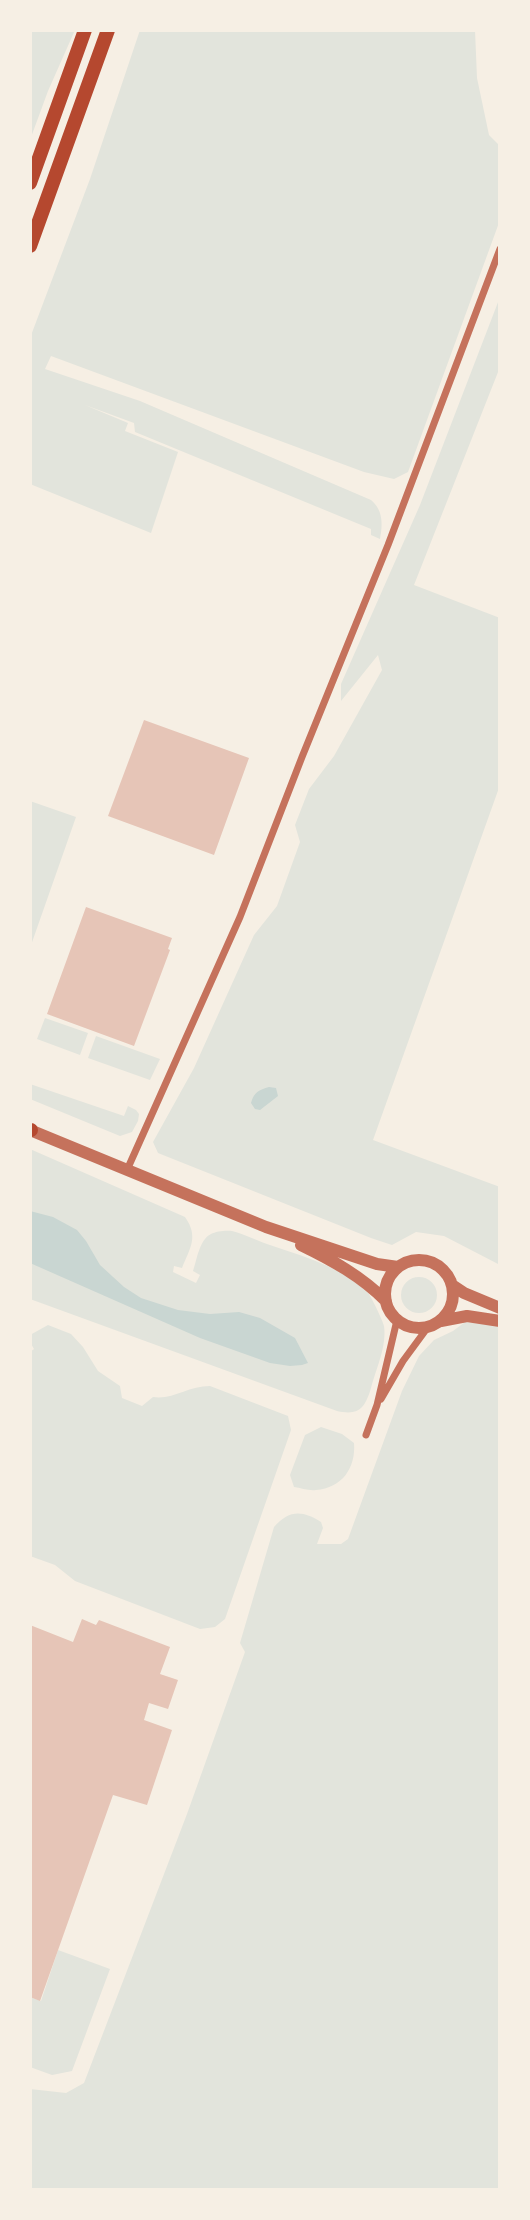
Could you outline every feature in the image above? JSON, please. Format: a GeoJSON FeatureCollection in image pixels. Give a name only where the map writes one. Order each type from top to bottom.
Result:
{"type":"FeatureCollection","features":[{"type":"Feature","properties":{"kind":"main road"},"geometry":{"type":"LineString","coordinates":[[30,183],[85,30]]}},
{"type":"Feature","properties":{"kind":"main road"},"geometry":{"type":"LineString","coordinates":[[30,246],[108,30]]}},
{"type":"Feature","properties":{"kind":"street"},"geometry":{"type":"LineString","coordinates":[[127,1170],[240,917],[383,558],[500,249]]}},
{"type":"Feature","properties":{"kind":"street"},"geometry":{"type":"LineString","coordinates":[[30,1130],[266,1227],[377,1264],[398,1267]]}},
{"type":"Feature","properties":{"kind":"street"},"geometry":{"type":"LineString","coordinates":[[266,1227],[339,1264],[375,1290],[386,1301],[397,1320],[412,1327],[467,1317],[500,1321]]}},
{"type":"Feature","properties":{"kind":"street"},"geometry":{"type":"LineString","coordinates":[[377,1405],[410,1350],[447,1314],[454,1295],[448,1275],[440,1267],[419,1260],[398,1267],[387,1282],[386,1301]]}},
{"type":"Feature","properties":{"kind":"street"},"geometry":{"type":"LineString","coordinates":[[452,1285],[500,1308]]}},
{"type":"Feature","properties":{"kind":"street"},"geometry":{"type":"LineString","coordinates":[[366,1435],[377,1405],[397,1320]]}},
{"type":"Feature","properties":{"kind":"shaded area"},"geometry":{"type":"Polygon","coordinates":[[[30,30],[75,30],[30,140],[30,30]]]}},
{"type":"Feature","properties":{"kind":"shaded area"},"geometry":{"type":"Polygon","coordinates":[[[140,30],[475,30],[477,78],[489,135],[500,146],[500,220],[408,472],[394,479],[364,472],[51,356],[45,369],[140,401],[371,500],[378,508],[381,518],[380,539],[371,535],[371,529],[135,432],[134,423],[85,405],[128,423],[125,431],[178,452],[151,533],[30,484],[30,338],[90,179],[140,30]]]}},
{"type":"Feature","properties":{"kind":"shaded area"},"geometry":{"type":"Polygon","coordinates":[[[500,297],[500,367],[414,585],[500,618],[500,785],[373,1140],[500,1187],[500,1265],[444,1236],[416,1232],[392,1245],[371,1238],[158,1153],[153,1142],[194,1068],[254,935],[277,906],[300,842],[295,825],[309,789],[334,756],[382,670],[378,655],[341,701],[341,684],[420,505],[500,297]]]}},
{"type":"Feature","properties":{"kind":"shaded area"},"geometry":{"type":"Polygon","coordinates":[[[30,801],[76,817],[30,948],[30,801]]]}},
{"type":"Feature","properties":{"kind":"shaded area"},"geometry":{"type":"Polygon","coordinates":[[[45,1018],[88,1033],[80,1055],[37,1039],[45,1018]]]}},
{"type":"Feature","properties":{"kind":"shaded area"},"geometry":{"type":"Polygon","coordinates":[[[96,1036],[160,1059],[150,1080],[88,1058],[96,1036]]]}},
{"type":"Feature","properties":{"kind":"shaded area"},"geometry":{"type":"Polygon","coordinates":[[[30,1084],[124,1116],[128,1106],[139,1114],[138,1121],[132,1132],[120,1136],[30,1099],[30,1084]]]}},
{"type":"Feature","properties":{"kind":"shaded area"},"geometry":{"type":"Polygon","coordinates":[[[269,1087],[276,1088],[278,1096],[260,1110],[255,1109],[251,1103],[255,1094],[269,1087]]]}},
{"type":"Feature","properties":{"kind":"shaded area"},"geometry":{"type":"Polygon","coordinates":[[[30,1149],[185,1217],[192,1231],[192,1242],[182,1268],[174,1266],[173,1272],[196,1283],[200,1275],[193,1271],[204,1241],[213,1233],[232,1231],[320,1263],[357,1284],[372,1299],[385,1334],[369,1395],[360,1409],[351,1412],[337,1411],[30,1299],[30,1149]]]}},
{"type":"Feature","properties":{"kind":"shaded area"},"geometry":{"type":"Polygon","coordinates":[[[30,1211],[53,1217],[77,1230],[100,1265],[141,1298],[178,1310],[210,1314],[239,1312],[260,1318],[295,1338],[308,1363],[290,1366],[270,1363],[200,1338],[30,1263],[30,1211]]]}},
{"type":"Feature","properties":{"kind":"shaded area"},"geometry":{"type":"Polygon","coordinates":[[[419,1277],[432,1282],[437,1295],[432,1308],[419,1313],[406,1308],[401,1295],[406,1282],[419,1277]]]}},
{"type":"Feature","properties":{"kind":"shaded area"},"geometry":{"type":"Polygon","coordinates":[[[465,1322],[500,1326],[500,2190],[30,2190],[30,2089],[66,2093],[84,2083],[187,1814],[245,1652],[240,1643],[274,1527],[285,1517],[302,1514],[321,1522],[323,1528],[317,1544],[341,1544],[348,1539],[402,1391],[419,1356],[434,1340],[465,1322]]]}},
{"type":"Feature","properties":{"kind":"shaded area"},"geometry":{"type":"Polygon","coordinates":[[[48,1325],[71,1334],[98,1371],[120,1386],[122,1398],[142,1406],[153,1397],[167,1397],[210,1386],[288,1416],[291,1430],[225,1619],[215,1627],[200,1629],[75,1581],[55,1565],[30,1556],[30,1352],[34,1349],[30,1335],[48,1325]]]}},
{"type":"Feature","properties":{"kind":"shaded area"},"geometry":{"type":"Polygon","coordinates":[[[321,1427],[342,1434],[354,1443],[350,1468],[340,1481],[325,1488],[311,1490],[294,1487],[290,1475],[305,1435],[321,1427]]]}},
{"type":"Feature","properties":{"kind":"shaded area"},"geometry":{"type":"Polygon","coordinates":[[[58,1950],[110,1969],[72,2071],[52,2075],[30,2067],[30,1997],[41,2001],[58,1950]]]}},
{"type":"Feature","properties":{"kind":"building"},"geometry":{"type":"Polygon","coordinates":[[[144,720],[249,758],[214,855],[108,816],[144,720]]]}},
{"type":"Feature","properties":{"kind":"building"},"geometry":{"type":"Polygon","coordinates":[[[86,907],[172,938],[134,1046],[47,1014],[86,907]]]}},
{"type":"Feature","properties":{"kind":"building"},"geometry":{"type":"Polygon","coordinates":[[[82,1619],[96,1625],[99,1620],[170,1647],[160,1674],[178,1680],[168,1709],[149,1703],[144,1720],[172,1730],[147,1805],[113,1795],[40,2001],[30,1997],[30,1625],[73,1642],[82,1619]]]}}]}
